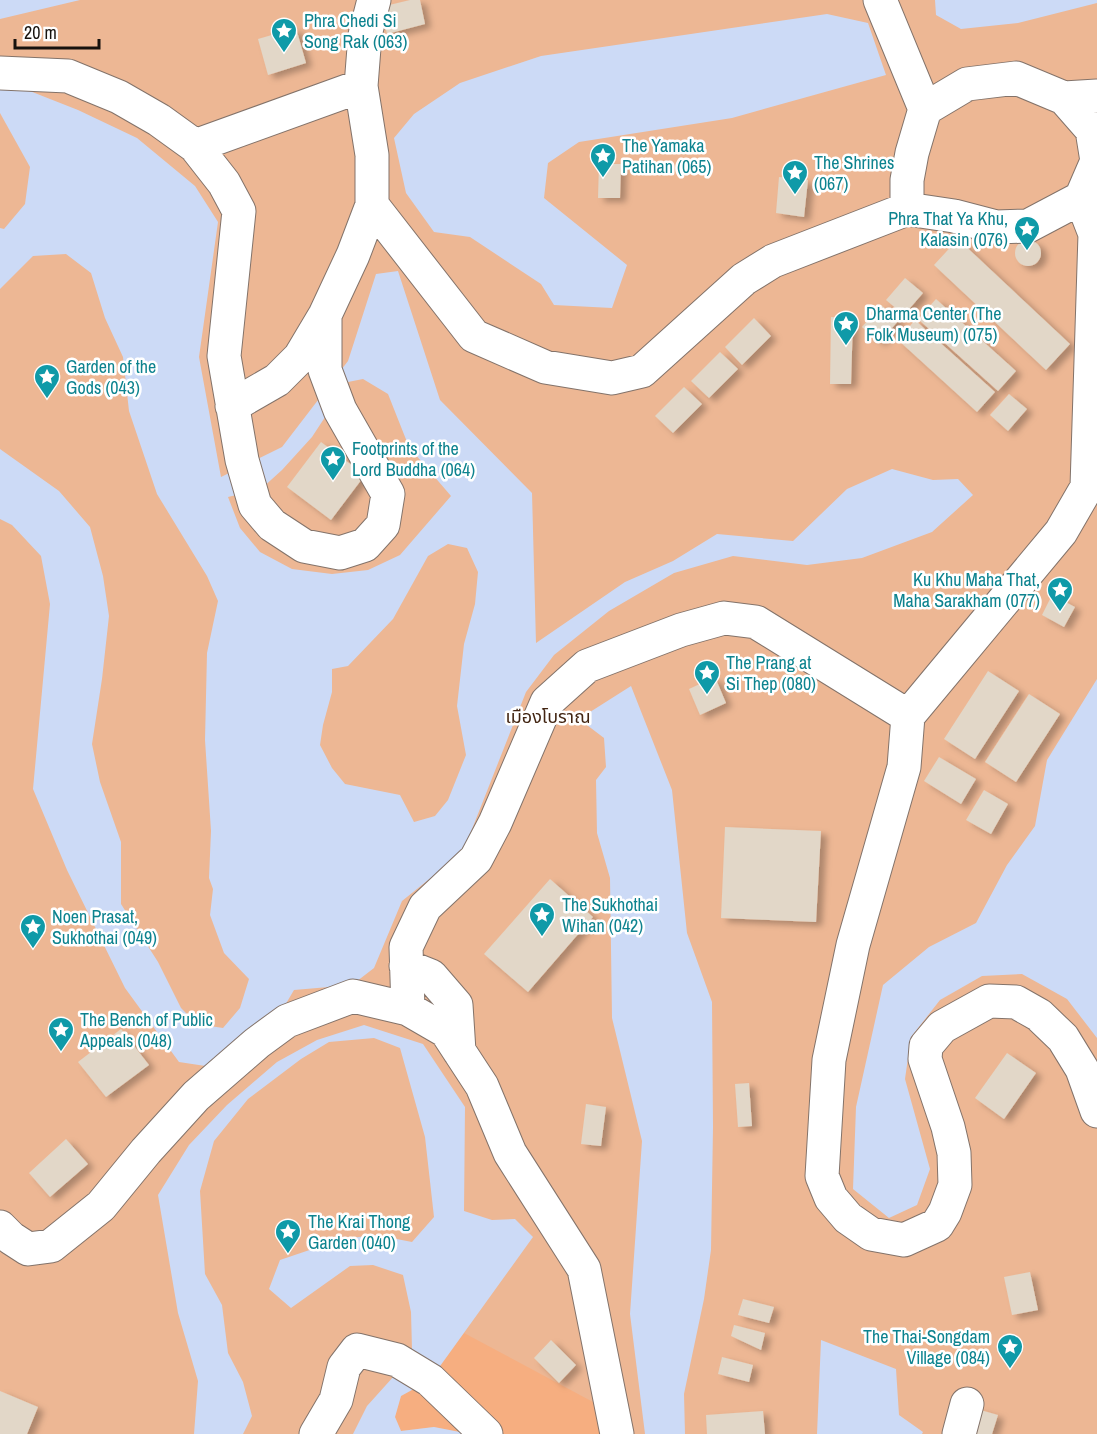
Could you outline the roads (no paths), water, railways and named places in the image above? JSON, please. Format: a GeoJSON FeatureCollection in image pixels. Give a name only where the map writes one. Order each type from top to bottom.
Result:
{"type":"FeatureCollection","features":[{"type":"Feature","properties":{"kind":"lane"},"geometry":{"type":"LineString","coordinates":[[232,406],[277,380],[300,357],[326,315],[372,205],[372,155],[361,86],[365,35],[374,0]]}},
{"type":"Feature","properties":{"kind":"lane"},"geometry":{"type":"LineString","coordinates":[[880,0],[925,109],[907,180],[908,209]]}},
{"type":"Feature","properties":{"kind":"lane"},"geometry":{"type":"LineString","coordinates":[[0,73],[68,76],[119,97],[159,120],[195,146],[224,183],[239,211],[224,356],[242,460],[255,506],[272,525],[304,546],[340,553],[365,545],[383,525],[388,494],[340,410],[325,370],[326,315]]}},
{"type":"Feature","properties":{"kind":"lane"},"geometry":{"type":"LineString","coordinates":[[925,109],[967,84],[1016,78],[1064,98],[1097,96]]}},
{"type":"Feature","properties":{"kind":"lane"},"geometry":{"type":"LineString","coordinates":[[195,146],[361,86]]}},
{"type":"Feature","properties":{"kind":"lane"},"geometry":{"type":"LineString","coordinates":[[372,205],[474,336],[544,367],[612,378],[642,371],[744,279],[773,261],[908,209],[954,216],[996,227],[1028,226],[1082,198],[1097,161],[1092,130],[1064,98]]}},
{"type":"Feature","properties":{"kind":"lane"},"geometry":{"type":"LineString","coordinates":[[1082,198],[1095,234],[1087,487],[1061,532],[908,716],[904,767],[853,945],[828,1060],[822,1176],[831,1198],[848,1218],[871,1234],[903,1240],[937,1225],[945,1212],[955,1185],[954,1153],[948,1127],[925,1059],[926,1046],[942,1027],[989,1001],[1016,1002],[1039,1015],[1063,1038],[1082,1069],[1097,1111]]}},
{"type":"Feature","properties":{"kind":"lane"},"geometry":{"type":"LineString","coordinates":[[408,1009],[406,947],[425,907],[476,859],[495,823],[547,702],[587,666],[681,630],[724,618],[756,622],[908,716]]}},
{"type":"Feature","properties":{"kind":"lane"},"geometry":{"type":"LineString","coordinates":[[406,966],[431,976],[456,1005],[459,1051]]}},
{"type":"Feature","properties":{"kind":"lane"},"geometry":{"type":"LineString","coordinates":[[0,1227],[11,1238],[28,1249],[51,1246],[101,1206],[146,1151],[196,1096],[256,1043],[287,1021],[353,996],[408,1009],[446,1030],[482,1086],[510,1153],[584,1269],[617,1434]]}},
{"type":"Feature","properties":{"kind":"lane"},"geometry":{"type":"LineString","coordinates":[[316,1434],[336,1400],[344,1367],[357,1350],[398,1360],[430,1380],[486,1434]]}},
{"type":"Feature","properties":{"kind":"water"},"geometry":{"type":"Polygon","coordinates":[[[0,0],[80,0],[0,19],[0,0]]]}},
{"type":"Feature","properties":{"kind":"water"},"geometry":{"type":"Polygon","coordinates":[[[935,0],[1097,0],[1097,3],[1018,23],[961,29],[936,15],[935,0]]]}},
{"type":"Feature","properties":{"kind":"water"},"geometry":{"type":"Polygon","coordinates":[[[827,14],[868,23],[886,75],[732,118],[579,142],[548,163],[544,198],[627,265],[612,308],[554,305],[541,284],[470,237],[434,232],[406,193],[394,138],[414,114],[460,83],[541,56],[827,14]]]}},
{"type":"Feature","properties":{"kind":"water"},"geometry":{"type":"Polygon","coordinates":[[[17,86],[78,110],[137,138],[195,186],[218,222],[199,357],[221,477],[282,447],[348,361],[376,274],[398,271],[440,400],[532,493],[536,643],[625,582],[673,561],[717,534],[793,541],[847,489],[892,469],[933,480],[958,479],[973,495],[932,532],[862,558],[807,565],[733,556],[674,573],[609,611],[554,655],[526,692],[463,852],[402,901],[374,968],[352,985],[294,990],[274,1024],[212,1067],[179,1062],[125,988],[67,870],[33,789],[50,604],[41,556],[12,525],[0,519],[0,449],[59,491],[90,527],[103,576],[109,616],[92,744],[100,782],[121,842],[121,904],[158,962],[181,1008],[197,1024],[223,1028],[240,1008],[249,979],[224,953],[210,915],[213,889],[209,878],[211,831],[205,740],[207,653],[218,601],[207,576],[157,494],[129,411],[123,357],[105,318],[91,273],[66,254],[33,256],[0,289],[0,228],[4,229],[25,204],[30,167],[0,113],[0,87],[17,86]],[[363,379],[348,382],[312,437],[261,489],[228,497],[240,528],[260,552],[292,569],[332,574],[368,570],[400,555],[451,496],[409,447],[388,394],[363,379]],[[448,544],[428,556],[393,619],[348,666],[332,669],[332,692],[320,745],[332,768],[345,784],[400,795],[414,822],[435,816],[448,800],[466,755],[457,706],[464,644],[475,604],[478,572],[467,548],[448,544]]]}},
{"type":"Feature","properties":{"kind":"water"},"geometry":{"type":"Polygon","coordinates":[[[1097,679],[1097,1038],[1067,999],[1022,974],[982,976],[940,1000],[911,1037],[905,1079],[930,1169],[917,1205],[889,1218],[853,1189],[856,1107],[883,985],[929,947],[976,923],[1007,865],[1035,826],[1047,760],[1097,679]]]}},
{"type":"Feature","properties":{"kind":"water"},"geometry":{"type":"Polygon","coordinates":[[[631,686],[672,790],[687,933],[712,1002],[711,1250],[704,1299],[684,1394],[685,1434],[645,1434],[630,1314],[642,1141],[612,1018],[610,878],[597,833],[596,780],[606,767],[604,738],[579,719],[631,686]]]}},
{"type":"Feature","properties":{"kind":"water"},"geometry":{"type":"Polygon","coordinates":[[[364,1025],[423,1044],[465,1107],[464,1211],[492,1220],[515,1219],[533,1237],[430,1380],[401,1396],[395,1417],[401,1431],[434,1427],[470,1434],[353,1434],[367,1406],[394,1376],[397,1360],[412,1349],[411,1312],[403,1275],[373,1265],[350,1266],[291,1308],[269,1289],[280,1260],[342,1239],[376,1235],[412,1242],[434,1217],[425,1137],[400,1048],[374,1038],[329,1042],[301,1059],[248,1099],[214,1141],[200,1191],[205,1274],[222,1305],[228,1353],[243,1382],[252,1416],[243,1434],[194,1434],[198,1381],[178,1313],[158,1195],[189,1145],[227,1105],[277,1062],[317,1040],[364,1025]]]}},
{"type":"Feature","properties":{"kind":"water"},"geometry":{"type":"Polygon","coordinates":[[[821,1340],[896,1369],[899,1415],[923,1432],[922,1434],[817,1434],[821,1340]]]}},
{"type":"Feature","properties":{"kind":"place","name":"Phra Chedi Si Song Rak (063)"},"geometry":{"type":"Point","coordinates":[284,54]}},
{"type":"Feature","properties":{"kind":"place","name":"The Yamaka Patihan (065)"},"geometry":{"type":"Point","coordinates":[603,179]}},
{"type":"Feature","properties":{"kind":"place","name":"The Shrines (067)"},"geometry":{"type":"Point","coordinates":[795,196]}},
{"type":"Feature","properties":{"kind":"place","name":"Phra That Ya Khu, Kalasin (076)"},"geometry":{"type":"Point","coordinates":[1027,252]}},
{"type":"Feature","properties":{"kind":"place","name":"Dharma Center (The Folk Museum) (075)"},"geometry":{"type":"Point","coordinates":[846,347]}},
{"type":"Feature","properties":{"kind":"place","name":"Garden of the Gods (043)"},"geometry":{"type":"Point","coordinates":[47,400]}},
{"type":"Feature","properties":{"kind":"place","name":"Footprints of the Lord Buddha (064)"},"geometry":{"type":"Point","coordinates":[333,482]}},
{"type":"Feature","properties":{"kind":"place","name":"Ku Khu Maha That, Maha Sarakham (077)"},"geometry":{"type":"Point","coordinates":[1060,613]}},
{"type":"Feature","properties":{"kind":"place","name":"The Prang at Si Thep (080)"},"geometry":{"type":"Point","coordinates":[707,696]}},
{"type":"Feature","properties":{"kind":"place","name":"The Sukhothai Wihan (042)"},"geometry":{"type":"Point","coordinates":[542,938]}},
{"type":"Feature","properties":{"kind":"place","name":"Noen Prasat, Sukhothai (049)"},"geometry":{"type":"Point","coordinates":[33,950]}},
{"type":"Feature","properties":{"kind":"place","name":"The Bench of Public Appeals (048)"},"geometry":{"type":"Point","coordinates":[61,1053]}},
{"type":"Feature","properties":{"kind":"place","name":"The Krai Thong Garden (040)"},"geometry":{"type":"Point","coordinates":[288,1255]}},
{"type":"Feature","properties":{"kind":"place","name":"The Thai-Songdam Village (084)"},"geometry":{"type":"Point","coordinates":[1010,1370]}},
{"type":"Feature","properties":{"kind":"park label","name":"เมืองโบราณ"},"geometry":{"type":"Point","coordinates":[548,717]}}]}
